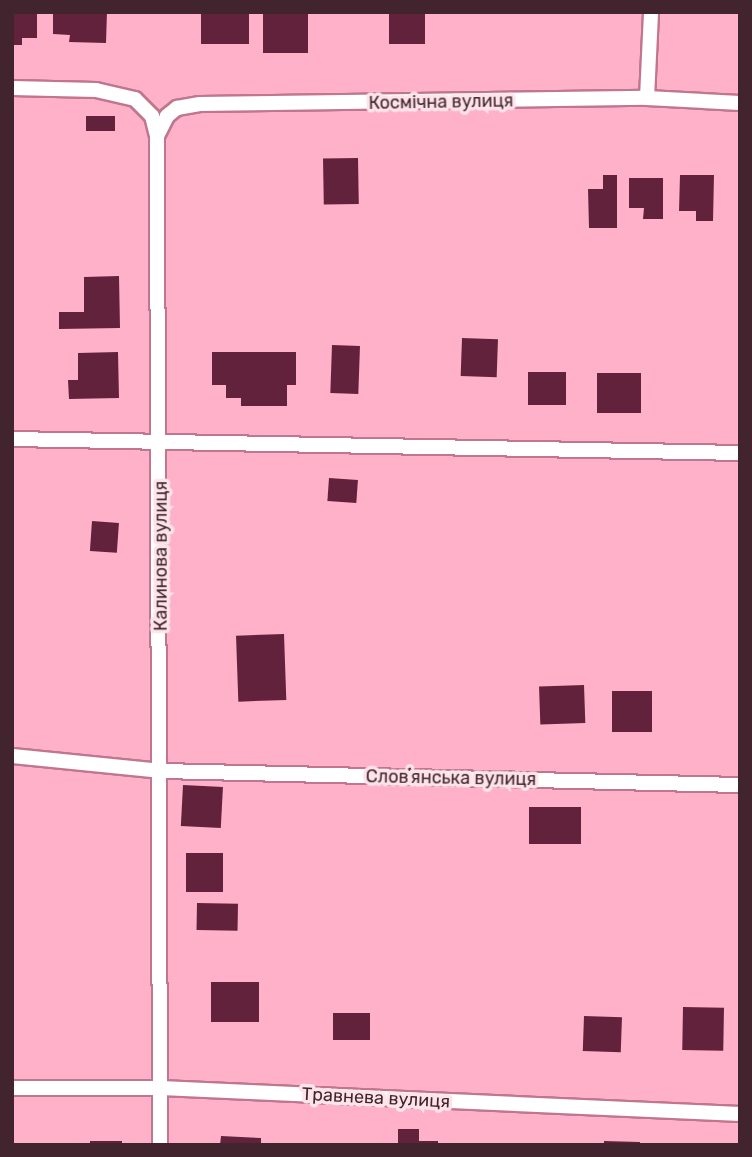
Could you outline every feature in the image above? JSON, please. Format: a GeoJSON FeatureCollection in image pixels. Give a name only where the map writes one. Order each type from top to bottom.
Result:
{"type":"FeatureCollection","features":[{"type":"Feature","properties":{"kind":"street"},"geometry":{"type":"LineString","coordinates":[[647,98],[651,12]]}},
{"type":"Feature","properties":{"kind":"street","name":"Калинова вулиця"},"geometry":{"type":"LineString","coordinates":[[12,88],[96,90],[135,99],[152,116],[157,136],[162,771],[160,1145]]}},
{"type":"Feature","properties":{"kind":"street","name":"Космічна вулиця"},"geometry":{"type":"LineString","coordinates":[[157,136],[167,116],[177,108],[200,104],[647,98],[740,103]]}},
{"type":"Feature","properties":{"kind":"street"},"geometry":{"type":"LineString","coordinates":[[12,439],[740,453]]}},
{"type":"Feature","properties":{"kind":"street","name":"Словʼянська вулиця"},"geometry":{"type":"LineString","coordinates":[[12,756],[162,771],[740,785]]}},
{"type":"Feature","properties":{"kind":"street","name":"Травнева вулиця"},"geometry":{"type":"LineString","coordinates":[[12,1088],[161,1088],[740,1114]]}},
{"type":"Feature","properties":{"kind":"building"},"geometry":{"type":"Polygon","coordinates":[[[12,12],[37,12],[37,38],[22,38],[22,45],[12,45],[12,12]]]}},
{"type":"Feature","properties":{"kind":"building"},"geometry":{"type":"Polygon","coordinates":[[[53,12],[107,12],[106,43],[69,42],[70,35],[53,34],[53,12]]]}},
{"type":"Feature","properties":{"kind":"building"},"geometry":{"type":"Polygon","coordinates":[[[201,12],[249,12],[249,44],[201,44],[201,12]]]}},
{"type":"Feature","properties":{"kind":"building"},"geometry":{"type":"Polygon","coordinates":[[[263,12],[308,12],[308,53],[263,53],[263,12]]]}},
{"type":"Feature","properties":{"kind":"building"},"geometry":{"type":"Polygon","coordinates":[[[389,12],[425,12],[425,44],[389,44],[389,12]]]}},
{"type":"Feature","properties":{"kind":"building"},"geometry":{"type":"Polygon","coordinates":[[[86,116],[115,116],[115,131],[86,131],[86,116]]]}},
{"type":"Feature","properties":{"kind":"building"},"geometry":{"type":"Polygon","coordinates":[[[358,158],[359,204],[324,205],[323,159],[358,158]]]}},
{"type":"Feature","properties":{"kind":"building"},"geometry":{"type":"Polygon","coordinates":[[[603,175],[617,175],[617,228],[589,228],[588,189],[603,189],[603,175]]]}},
{"type":"Feature","properties":{"kind":"building"},"geometry":{"type":"Polygon","coordinates":[[[680,175],[714,175],[713,221],[696,221],[696,211],[679,211],[680,175]]]}},
{"type":"Feature","properties":{"kind":"building"},"geometry":{"type":"Polygon","coordinates":[[[629,178],[663,178],[663,219],[643,219],[644,208],[629,208],[629,178]]]}},
{"type":"Feature","properties":{"kind":"building"},"geometry":{"type":"Polygon","coordinates":[[[119,276],[120,328],[59,329],[59,312],[84,312],[84,277],[119,276]]]}},
{"type":"Feature","properties":{"kind":"building"},"geometry":{"type":"Polygon","coordinates":[[[462,338],[498,339],[497,377],[461,376],[462,338]]]}},
{"type":"Feature","properties":{"kind":"building"},"geometry":{"type":"Polygon","coordinates":[[[332,345],[360,346],[358,394],[330,393],[332,345]]]}},
{"type":"Feature","properties":{"kind":"building"},"geometry":{"type":"Polygon","coordinates":[[[118,352],[119,398],[69,399],[68,380],[78,380],[78,353],[118,352]]]}},
{"type":"Feature","properties":{"kind":"building"},"geometry":{"type":"Polygon","coordinates":[[[212,352],[296,352],[296,385],[287,385],[287,406],[241,406],[241,398],[226,398],[226,385],[212,385],[212,352]]]}},
{"type":"Feature","properties":{"kind":"building"},"geometry":{"type":"Polygon","coordinates":[[[528,372],[566,372],[566,405],[528,405],[528,372]]]}},
{"type":"Feature","properties":{"kind":"building"},"geometry":{"type":"Polygon","coordinates":[[[597,373],[641,373],[641,413],[597,413],[597,373]]]}},
{"type":"Feature","properties":{"kind":"building"},"geometry":{"type":"Polygon","coordinates":[[[329,478],[358,480],[356,503],[327,501],[329,478]]]}},
{"type":"Feature","properties":{"kind":"building"},"geometry":{"type":"Polygon","coordinates":[[[92,521],[119,523],[117,553],[90,551],[92,521]]]}},
{"type":"Feature","properties":{"kind":"building"},"geometry":{"type":"Polygon","coordinates":[[[284,634],[286,700],[238,702],[236,636],[284,634]]]}},
{"type":"Feature","properties":{"kind":"building"},"geometry":{"type":"Polygon","coordinates":[[[584,685],[585,723],[540,725],[539,687],[584,685]]]}},
{"type":"Feature","properties":{"kind":"building"},"geometry":{"type":"Polygon","coordinates":[[[612,691],[652,691],[652,732],[612,732],[612,691]]]}},
{"type":"Feature","properties":{"kind":"building"},"geometry":{"type":"Polygon","coordinates":[[[183,785],[223,787],[221,828],[181,826],[183,785]]]}},
{"type":"Feature","properties":{"kind":"building"},"geometry":{"type":"Polygon","coordinates":[[[529,807],[581,807],[581,844],[529,844],[529,807]]]}},
{"type":"Feature","properties":{"kind":"building"},"geometry":{"type":"Polygon","coordinates":[[[186,853],[223,853],[223,892],[186,892],[186,853]]]}},
{"type":"Feature","properties":{"kind":"building"},"geometry":{"type":"Polygon","coordinates":[[[197,903],[238,904],[238,931],[197,930],[197,903]]]}},
{"type":"Feature","properties":{"kind":"building"},"geometry":{"type":"Polygon","coordinates":[[[211,982],[259,982],[259,1022],[211,1022],[211,982]]]}},
{"type":"Feature","properties":{"kind":"building"},"geometry":{"type":"Polygon","coordinates":[[[683,1007],[724,1008],[723,1051],[682,1050],[683,1007]]]}},
{"type":"Feature","properties":{"kind":"building"},"geometry":{"type":"Polygon","coordinates":[[[333,1013],[370,1013],[370,1040],[333,1040],[333,1013]]]}},
{"type":"Feature","properties":{"kind":"building"},"geometry":{"type":"Polygon","coordinates":[[[584,1016],[622,1017],[621,1052],[583,1051],[584,1016]]]}},
{"type":"Feature","properties":{"kind":"building"},"geometry":{"type":"Polygon","coordinates":[[[398,1129],[419,1129],[419,1141],[438,1141],[438,1145],[398,1145],[398,1129]]]}},
{"type":"Feature","properties":{"kind":"building"},"geometry":{"type":"Polygon","coordinates":[[[221,1136],[261,1138],[261,1145],[220,1145],[221,1136]]]}},
{"type":"Feature","properties":{"kind":"building"},"geometry":{"type":"Polygon","coordinates":[[[90,1141],[122,1141],[122,1145],[90,1145],[90,1141]]]}},
{"type":"Feature","properties":{"kind":"building"},"geometry":{"type":"Polygon","coordinates":[[[604,1141],[640,1142],[640,1145],[604,1145],[604,1141]]]}}]}
